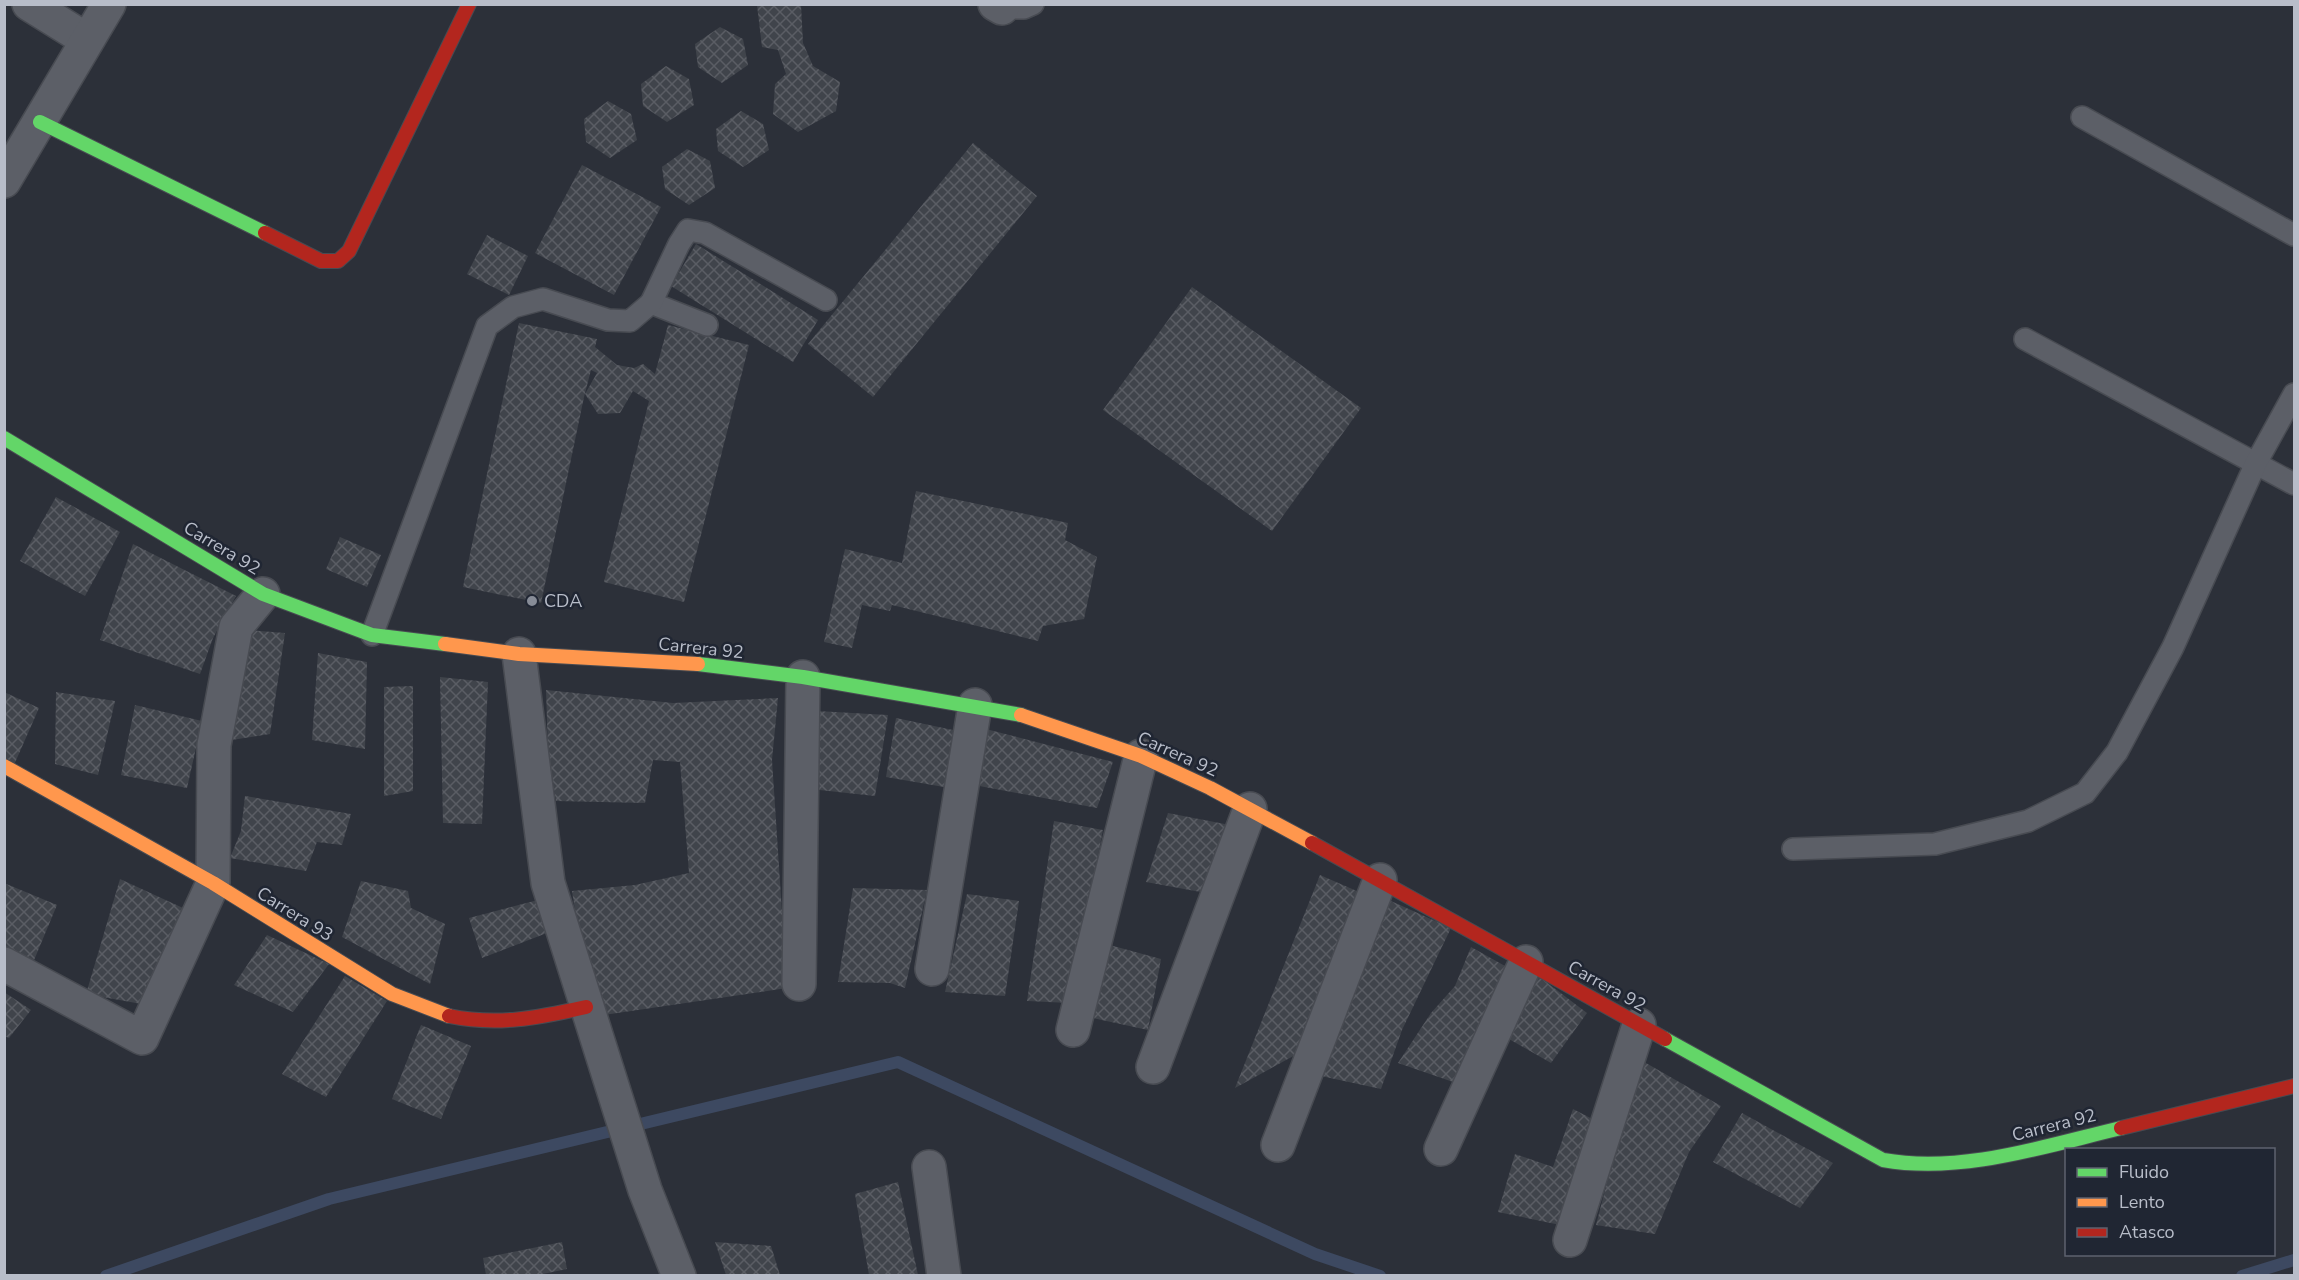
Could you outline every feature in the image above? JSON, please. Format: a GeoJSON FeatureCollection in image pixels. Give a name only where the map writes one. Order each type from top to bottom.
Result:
{"type":"FeatureCollection","features":[{"type":"Feature","properties":{"kind":"street"},"geometry":{"type":"LineString","coordinates":[[29,4],[87,40]]}},
{"type":"Feature","properties":{"kind":"street"},"geometry":{"type":"LineString","coordinates":[[4,181],[109,4]]}},
{"type":"Feature","properties":{"kind":"street"},"geometry":{"type":"LineString","coordinates":[[40,122],[321,261],[338,261],[349,251],[465,6]]}},
{"type":"Feature","properties":{"kind":"street","name":"Carrera 92"},"geometry":{"type":"LineString","coordinates":[[4,438],[263,594],[372,635],[519,654],[683,662],[803,677],[975,705],[1032,717],[1141,756],[1250,809],[1883,1160],[1905,1164],[1991,1159],[2295,1086]]}},
{"type":"Feature","properties":{"kind":"street"},"geometry":{"type":"LineString","coordinates":[[4,964],[142,1038],[213,883],[214,745],[236,627],[263,594]]}},
{"type":"Feature","properties":{"kind":"street"},"geometry":{"type":"LineString","coordinates":[[519,654],[548,883],[645,1190],[679,1275]]}},
{"type":"Feature","properties":{"kind":"street"},"geometry":{"type":"LineString","coordinates":[[799,984],[803,677]]}},
{"type":"Feature","properties":{"kind":"street"},"geometry":{"type":"LineString","coordinates":[[932,969],[975,705]]}},
{"type":"Feature","properties":{"kind":"street"},"geometry":{"type":"LineString","coordinates":[[1073,1030],[1141,756]]}},
{"type":"Feature","properties":{"kind":"street","name":"Carrera 93"},"geometry":{"type":"LineString","coordinates":[[4,766],[213,883],[392,994],[440,1014],[478,1022],[589,1015]]}},
{"type":"Feature","properties":{"kind":"street"},"geometry":{"type":"LineString","coordinates":[[1153,1067],[1250,809]]}},
{"type":"Feature","properties":{"kind":"street"},"geometry":{"type":"LineString","coordinates":[[1278,1145],[1380,880]]}},
{"type":"Feature","properties":{"kind":"street"},"geometry":{"type":"LineString","coordinates":[[1441,1149],[1526,962]]}},
{"type":"Feature","properties":{"kind":"street"},"geometry":{"type":"LineString","coordinates":[[1570,1240],[1639,1024]]}},
{"type":"Feature","properties":{"kind":"street"},"geometry":{"type":"LineString","coordinates":[[929,1167],[944,1275]]}},
{"type":"Feature","properties":{"kind":"lane"},"geometry":{"type":"LineString","coordinates":[[2082,117],[2295,234]]}},
{"type":"Feature","properties":{"kind":"lane"},"geometry":{"type":"LineString","coordinates":[[372,635],[487,326],[513,307],[543,299],[608,320],[630,321],[651,303],[688,230],[705,233],[826,300]]}},
{"type":"Feature","properties":{"kind":"lane"},"geometry":{"type":"LineString","coordinates":[[651,303],[707,325]]}},
{"type":"Feature","properties":{"kind":"lane"},"geometry":{"type":"LineString","coordinates":[[2025,339],[2295,484]]}},
{"type":"Feature","properties":{"kind":"lane"},"geometry":{"type":"LineString","coordinates":[[1793,849],[1935,844],[2028,821],[2085,793],[2117,752],[2173,647],[2256,464],[2295,394]]}},
{"type":"Feature","properties":{"kind":"building"},"geometry":{"type":"Polygon","coordinates":[[[757,5],[801,5],[803,43],[813,66],[840,82],[836,111],[798,132],[773,114],[775,84],[786,74],[778,50],[762,47],[757,5]]]}},
{"type":"Feature","properties":{"kind":"building"},"geometry":{"type":"Polygon","coordinates":[[[720,27],[743,39],[748,65],[722,83],[698,67],[695,44],[720,27]]]}},
{"type":"Feature","properties":{"kind":"building"},"geometry":{"type":"Polygon","coordinates":[[[666,66],[689,79],[694,105],[667,122],[643,106],[641,84],[666,66]]]}},
{"type":"Feature","properties":{"kind":"building"},"geometry":{"type":"Polygon","coordinates":[[[608,101],[631,114],[637,140],[610,158],[586,142],[584,119],[608,101]]]}},
{"type":"Feature","properties":{"kind":"building"},"geometry":{"type":"Polygon","coordinates":[[[741,111],[763,124],[769,150],[743,167],[718,151],[716,129],[741,111]]]}},
{"type":"Feature","properties":{"kind":"building"},"geometry":{"type":"Polygon","coordinates":[[[973,143],[1037,196],[873,397],[808,344],[973,143]]]}},
{"type":"Feature","properties":{"kind":"building"},"geometry":{"type":"Polygon","coordinates":[[[687,149],[710,161],[715,188],[689,205],[665,189],[662,167],[687,149]]]}},
{"type":"Feature","properties":{"kind":"building"},"geometry":{"type":"Polygon","coordinates":[[[582,165],[661,207],[614,295],[535,253],[582,165]]]}},
{"type":"Feature","properties":{"kind":"building"},"geometry":{"type":"Polygon","coordinates":[[[487,235],[528,256],[509,295],[467,274],[487,235]]]}},
{"type":"Feature","properties":{"kind":"building"},"geometry":{"type":"Polygon","coordinates":[[[696,244],[818,320],[793,362],[671,286],[696,244]]]}},
{"type":"Feature","properties":{"kind":"building"},"geometry":{"type":"Polygon","coordinates":[[[1192,287],[1361,408],[1272,531],[1103,410],[1192,287]]]}},
{"type":"Feature","properties":{"kind":"building"},"geometry":{"type":"Polygon","coordinates":[[[519,323],[597,339],[595,347],[617,365],[634,368],[643,364],[655,374],[668,325],[749,345],[684,602],[604,582],[649,401],[633,391],[620,413],[598,414],[585,394],[597,373],[591,370],[584,397],[541,603],[463,587],[519,323]]]}},
{"type":"Feature","properties":{"kind":"building"},"geometry":{"type":"Polygon","coordinates":[[[916,491],[1068,523],[1065,540],[1097,557],[1084,619],[1043,626],[1038,641],[892,605],[890,611],[862,605],[852,648],[824,642],[845,549],[902,563],[916,491]]]}},
{"type":"Feature","properties":{"kind":"building"},"geometry":{"type":"Polygon","coordinates":[[[56,497],[120,532],[85,596],[20,561],[56,497]]]}},
{"type":"Feature","properties":{"kind":"building"},"geometry":{"type":"Polygon","coordinates":[[[340,537],[381,555],[367,587],[326,569],[340,537]]]}},
{"type":"Feature","properties":{"kind":"building"},"geometry":{"type":"Polygon","coordinates":[[[133,544],[236,596],[213,638],[200,674],[100,640],[133,544]]]}},
{"type":"Feature","properties":{"kind":"building"},"geometry":{"type":"Polygon","coordinates":[[[249,630],[285,633],[270,734],[225,741],[249,630]]]}},
{"type":"Feature","properties":{"kind":"building"},"geometry":{"type":"Polygon","coordinates":[[[318,653],[367,662],[365,749],[312,740],[318,653]]]}},
{"type":"Feature","properties":{"kind":"building"},"geometry":{"type":"Polygon","coordinates":[[[440,677],[488,682],[482,824],[443,823],[440,677]]]}},
{"type":"Feature","properties":{"kind":"building"},"geometry":{"type":"Polygon","coordinates":[[[413,686],[413,791],[384,796],[384,687],[413,686]]]}},
{"type":"Feature","properties":{"kind":"building"},"geometry":{"type":"Polygon","coordinates":[[[546,690],[673,703],[778,698],[772,760],[787,988],[597,1016],[581,949],[572,891],[635,885],[689,873],[680,762],[653,760],[645,803],[556,801],[548,752],[546,690]]]}},
{"type":"Feature","properties":{"kind":"building"},"geometry":{"type":"Polygon","coordinates":[[[4,692],[39,708],[14,765],[4,760],[4,692]]]}},
{"type":"Feature","properties":{"kind":"building"},"geometry":{"type":"Polygon","coordinates":[[[56,692],[115,701],[98,775],[55,764],[56,692]]]}},
{"type":"Feature","properties":{"kind":"building"},"geometry":{"type":"Polygon","coordinates":[[[135,705],[202,721],[187,788],[121,775],[135,705]]]}},
{"type":"Feature","properties":{"kind":"building"},"geometry":{"type":"Polygon","coordinates":[[[817,711],[888,715],[875,796],[810,789],[817,711]]]}},
{"type":"Feature","properties":{"kind":"building"},"geometry":{"type":"Polygon","coordinates":[[[896,718],[953,730],[944,787],[886,777],[896,718]]]}},
{"type":"Feature","properties":{"kind":"building"},"geometry":{"type":"Polygon","coordinates":[[[982,728],[1113,762],[1097,808],[974,785],[982,728]]]}},
{"type":"Feature","properties":{"kind":"building"},"geometry":{"type":"Polygon","coordinates":[[[245,796],[351,814],[342,845],[317,842],[306,871],[230,858],[241,831],[245,796]]]}},
{"type":"Feature","properties":{"kind":"building"},"geometry":{"type":"Polygon","coordinates":[[[1168,813],[1230,825],[1206,893],[1146,882],[1168,813]]]}},
{"type":"Feature","properties":{"kind":"building"},"geometry":{"type":"Polygon","coordinates":[[[1054,821],[1103,830],[1069,1003],[1027,1001],[1054,821]]]}},
{"type":"Feature","properties":{"kind":"building"},"geometry":{"type":"Polygon","coordinates":[[[1320,875],[1366,895],[1310,1047],[1235,1088],[1320,875]]]}},
{"type":"Feature","properties":{"kind":"building"},"geometry":{"type":"Polygon","coordinates":[[[120,879],[183,908],[147,1005],[86,994],[120,879]]]}},
{"type":"Feature","properties":{"kind":"building"},"geometry":{"type":"Polygon","coordinates":[[[361,881],[408,891],[411,908],[445,924],[430,984],[342,937],[361,881]]]}},
{"type":"Feature","properties":{"kind":"building"},"geometry":{"type":"Polygon","coordinates":[[[4,883],[57,905],[32,965],[4,952],[4,883]]]}},
{"type":"Feature","properties":{"kind":"building"},"geometry":{"type":"Polygon","coordinates":[[[853,888],[927,890],[905,988],[890,983],[838,982],[853,888]]]}},
{"type":"Feature","properties":{"kind":"building"},"geometry":{"type":"Polygon","coordinates":[[[967,894],[1019,901],[1005,996],[945,992],[967,894]]]}},
{"type":"Feature","properties":{"kind":"building"},"geometry":{"type":"Polygon","coordinates":[[[1382,897],[1451,928],[1402,1030],[1381,1089],[1321,1076],[1382,897]]]}},
{"type":"Feature","properties":{"kind":"building"},"geometry":{"type":"Polygon","coordinates":[[[538,900],[547,933],[482,958],[469,918],[538,900]]]}},
{"type":"Feature","properties":{"kind":"building"},"geometry":{"type":"Polygon","coordinates":[[[267,935],[329,964],[293,1012],[234,985],[267,935]]]}},
{"type":"Feature","properties":{"kind":"building"},"geometry":{"type":"Polygon","coordinates":[[[1106,944],[1161,959],[1148,1030],[1088,1017],[1106,944]]]}},
{"type":"Feature","properties":{"kind":"building"},"geometry":{"type":"Polygon","coordinates":[[[1471,947],[1514,971],[1456,1083],[1398,1063],[1431,1013],[1455,986],[1471,947]]]}},
{"type":"Feature","properties":{"kind":"building"},"geometry":{"type":"Polygon","coordinates":[[[1533,972],[1587,1013],[1551,1063],[1495,1031],[1533,972]]]}},
{"type":"Feature","properties":{"kind":"building"},"geometry":{"type":"Polygon","coordinates":[[[345,976],[387,1001],[326,1097],[282,1074],[345,976]]]}},
{"type":"Feature","properties":{"kind":"building"},"geometry":{"type":"Polygon","coordinates":[[[4,992],[31,1010],[9,1038],[4,1036],[4,992]]]}},
{"type":"Feature","properties":{"kind":"building"},"geometry":{"type":"Polygon","coordinates":[[[421,1025],[471,1046],[441,1119],[392,1099],[421,1025]]]}},
{"type":"Feature","properties":{"kind":"building"},"geometry":{"type":"Polygon","coordinates":[[[1639,1059],[1721,1106],[1689,1152],[1655,1234],[1596,1225],[1639,1059]]]}},
{"type":"Feature","properties":{"kind":"building"},"geometry":{"type":"Polygon","coordinates":[[[1573,1109],[1604,1125],[1565,1226],[1498,1212],[1515,1154],[1553,1167],[1573,1109]]]}},
{"type":"Feature","properties":{"kind":"building"},"geometry":{"type":"Polygon","coordinates":[[[1742,1113],[1833,1163],[1800,1208],[1713,1162],[1742,1113]]]}},
{"type":"Feature","properties":{"kind":"building"},"geometry":{"type":"Polygon","coordinates":[[[898,1182],[918,1275],[869,1275],[855,1194],[898,1182]]]}},
{"type":"Feature","properties":{"kind":"building"},"geometry":{"type":"Polygon","coordinates":[[[562,1242],[567,1269],[538,1275],[486,1275],[483,1258],[562,1242]]]}},
{"type":"Feature","properties":{"kind":"building"},"geometry":{"type":"Polygon","coordinates":[[[715,1242],[771,1246],[780,1275],[726,1275],[715,1242]]]}},
{"type":"Feature","properties":{"kind":"waterway"},"geometry":{"type":"LineString","coordinates":[[106,1276],[329,1199],[898,1062],[1315,1254],[1380,1276]]}},
{"type":"Feature","properties":{"kind":"waterway"},"geometry":{"type":"LineString","coordinates":[[2242,1276],[2294,1260]]}},
{"type":"Feature","properties":{"kind":"traffic: fast"},"geometry":{"type":"LineString","coordinates":[[40,122],[265,233]]}},
{"type":"Feature","properties":{"kind":"traffic: fast"},"geometry":{"type":"LineString","coordinates":[[4,438],[263,594],[372,635],[445,644]]}},
{"type":"Feature","properties":{"kind":"traffic: fast"},"geometry":{"type":"LineString","coordinates":[[698,664],[803,677],[1021,715]]}},
{"type":"Feature","properties":{"kind":"traffic: fast"},"geometry":{"type":"LineString","coordinates":[[1665,1039],[1883,1160],[1913,1163],[1973,1161],[2033,1150],[2121,1128]]}},
{"type":"Feature","properties":{"kind":"traffic: slow"},"geometry":{"type":"LineString","coordinates":[[445,644],[519,654],[698,664]]}},
{"type":"Feature","properties":{"kind":"traffic: slow"},"geometry":{"type":"LineString","coordinates":[[1021,715],[1141,756],[1210,788],[1312,843]]}},
{"type":"Feature","properties":{"kind":"traffic: slow"},"geometry":{"type":"LineString","coordinates":[[4,766],[213,883],[392,994],[449,1016]]}},
{"type":"Feature","properties":{"kind":"traffic: jam"},"geometry":{"type":"LineString","coordinates":[[265,233],[321,261],[338,261],[349,251],[469,4]]}},
{"type":"Feature","properties":{"kind":"traffic: jam"},"geometry":{"type":"LineString","coordinates":[[1312,843],[1665,1039]]}},
{"type":"Feature","properties":{"kind":"traffic: jam"},"geometry":{"type":"LineString","coordinates":[[449,1016],[484,1020],[517,1019],[586,1007]]}},
{"type":"Feature","properties":{"kind":"traffic: jam"},"geometry":{"type":"LineString","coordinates":[[2121,1128],[2294,1086]]}},
{"type":"Feature","properties":{"kind":"place","name":"CDA"},"geometry":{"type":"Point","coordinates":[532,601]}}]}
